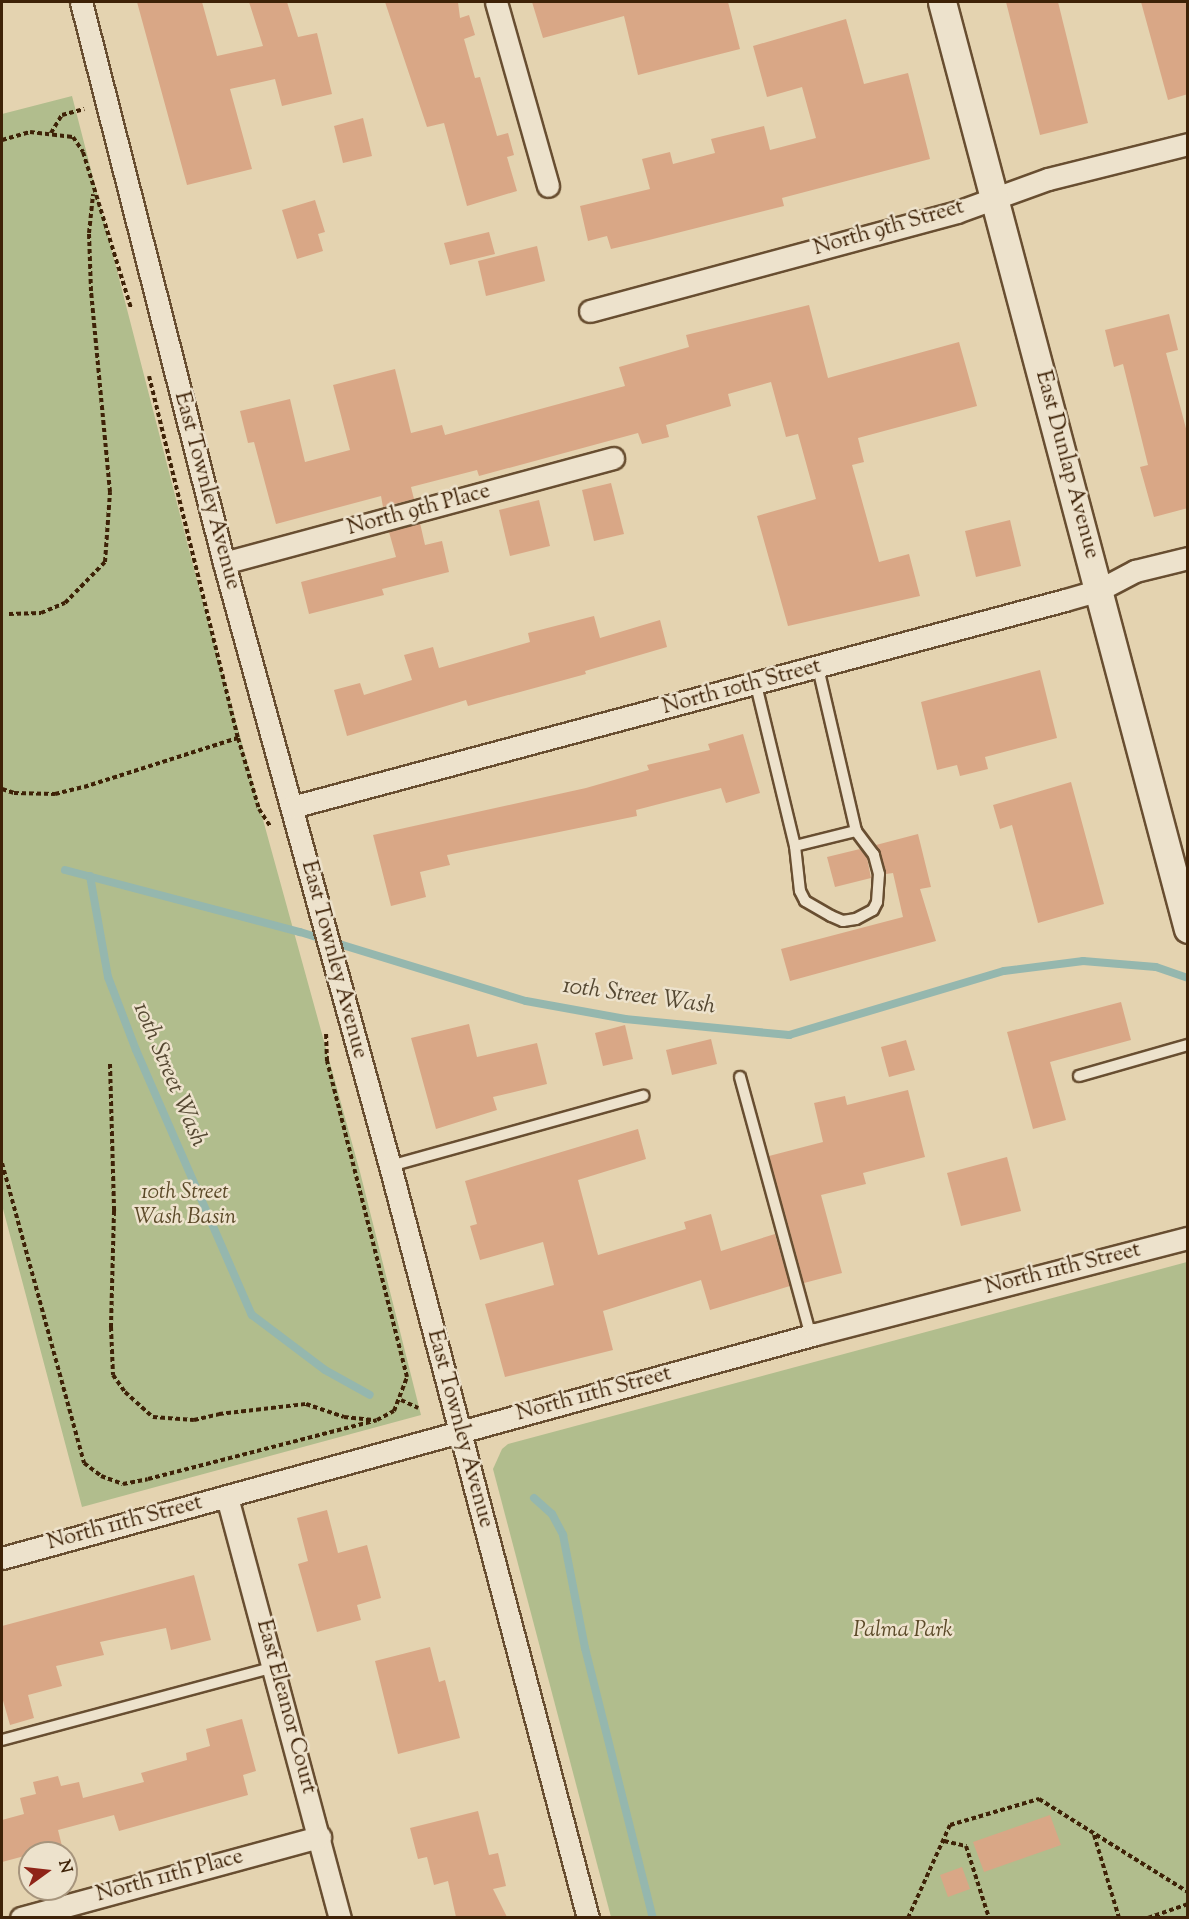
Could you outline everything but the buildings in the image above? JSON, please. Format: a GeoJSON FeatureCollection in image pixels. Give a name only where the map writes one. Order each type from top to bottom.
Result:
{"type":"FeatureCollection","features":[{"type":"Feature","properties":{"kind":"street","name":"East Townley Avenue"},"geometry":{"type":"LineString","coordinates":[[81,2],[224,563],[390,1166],[458,1431],[588,1917]]}},
{"type":"Feature","properties":{"kind":"street"},"geometry":{"type":"LineString","coordinates":[[496,2],[548,186]]}},
{"type":"Feature","properties":{"kind":"street","name":"East Dunlap Avenue"},"geometry":{"type":"LineString","coordinates":[[942,2],[1188,929]]}},
{"type":"Feature","properties":{"kind":"street","name":"North 9th Street"},"geometry":{"type":"LineString","coordinates":[[590,311],[957,212],[1048,179],[1188,144]]}},
{"type":"Feature","properties":{"kind":"street","name":"North 9th Place"},"geometry":{"type":"LineString","coordinates":[[224,563],[613,458]]}},
{"type":"Feature","properties":{"kind":"street","name":"North 10th Street"},"geometry":{"type":"LineString","coordinates":[[292,807],[819,668],[1099,590],[1135,571],[1188,558]]}},
{"type":"Feature","properties":{"kind":"street","name":"North 11th Street"},"geometry":{"type":"LineString","coordinates":[[2,1558],[458,1431],[1188,1238]]}},
{"type":"Feature","properties":{"kind":"street","name":"East Eleanor Court"},"geometry":{"type":"LineString","coordinates":[[227,1497],[275,1667],[340,1917]]}},
{"type":"Feature","properties":{"kind":"street","name":"North 11th Place"},"geometry":{"type":"LineString","coordinates":[[21,1917],[320,1837]]}},
{"type":"Feature","properties":{"kind":"lane"},"geometry":{"type":"LineString","coordinates":[[756,685],[795,846],[796,871],[805,901],[843,921],[856,919],[873,910],[881,889],[874,855],[856,831],[819,668]]}},
{"type":"Feature","properties":{"kind":"lane"},"geometry":{"type":"LineString","coordinates":[[795,846],[856,831]]}},
{"type":"Feature","properties":{"kind":"lane"},"geometry":{"type":"LineString","coordinates":[[1079,1076],[1188,1045]]}},
{"type":"Feature","properties":{"kind":"lane"},"geometry":{"type":"LineString","coordinates":[[740,1077],[811,1336]]}},
{"type":"Feature","properties":{"kind":"lane"},"geometry":{"type":"LineString","coordinates":[[390,1166],[643,1096]]}},
{"type":"Feature","properties":{"kind":"lane"},"geometry":{"type":"LineString","coordinates":[[2,1740],[275,1667]]}},
{"type":"Feature","properties":{"kind":"path"},"geometry":{"type":"LineString","coordinates":[[51,133],[62,115],[86,109]]}},
{"type":"Feature","properties":{"kind":"path"},"geometry":{"type":"LineString","coordinates":[[2,140],[30,132],[73,137],[83,152],[135,320]]}},
{"type":"Feature","properties":{"kind":"path"},"geometry":{"type":"LineString","coordinates":[[9,614],[41,613],[65,603],[105,562],[110,492],[91,291],[89,234],[93,190]]}},
{"type":"Feature","properties":{"kind":"path"},"geometry":{"type":"LineString","coordinates":[[148,374],[238,738],[259,809],[276,836]]}},
{"type":"Feature","properties":{"kind":"path"},"geometry":{"type":"LineString","coordinates":[[238,738],[250,752]]}},
{"type":"Feature","properties":{"kind":"path"},"geometry":{"type":"LineString","coordinates":[[2,789],[14,793],[55,794],[84,788],[238,738]]}},
{"type":"Feature","properties":{"kind":"path"},"geometry":{"type":"LineString","coordinates":[[2,1163],[84,1463],[101,1476],[123,1484],[148,1479],[377,1420],[394,1411],[401,1400],[407,1377],[327,1061],[326,1029]]}},
{"type":"Feature","properties":{"kind":"path"},"geometry":{"type":"LineString","coordinates":[[110,1064],[114,1211],[111,1328],[113,1375],[125,1392],[153,1417],[194,1420],[237,1411],[306,1404],[344,1417],[377,1420]]}},
{"type":"Feature","properties":{"kind":"path"},"geometry":{"type":"LineString","coordinates":[[401,1400],[418,1407]]}},
{"type":"Feature","properties":{"kind":"path"},"geometry":{"type":"LineString","coordinates":[[908,1917],[950,1825],[1038,1799],[1188,1892]]}},
{"type":"Feature","properties":{"kind":"path"},"geometry":{"type":"LineString","coordinates":[[1093,1834],[1119,1917]]}},
{"type":"Feature","properties":{"kind":"path"},"geometry":{"type":"LineString","coordinates":[[944,1841],[966,1846],[989,1917]]}},
{"type":"Feature","properties":{"kind":"path"},"geometry":{"type":"LineString","coordinates":[[1148,1917],[1188,1904]]}},
{"type":"Feature","properties":{"kind":"green space","name":"10th Street Wash Basin"},"geometry":{"type":"Polygon","coordinates":[[[72,96],[194,569],[360,1172],[421,1415],[82,1507],[2,1205],[2,114],[72,96]]]}},
{"type":"Feature","properties":{"kind":"green space","name":"Palma Park"},"geometry":{"type":"Polygon","coordinates":[[[1187,1262],[1187,1917],[611,1917],[493,1469],[502,1449],[508,1444],[1187,1262]]]}},
{"type":"Feature","properties":{"kind":"waterway","name":"10th Street Wash"},"geometry":{"type":"LineString","coordinates":[[65,870],[300,932],[526,1001],[625,1019],[789,1035],[1004,971],[1083,961],[1156,967],[1188,978]]}},
{"type":"Feature","properties":{"kind":"waterway","name":"10th Street Wash"},"geometry":{"type":"LineString","coordinates":[[90,876],[108,977],[136,1050],[252,1315],[325,1370],[370,1395]]}},
{"type":"Feature","properties":{"kind":"waterway"},"geometry":{"type":"LineString","coordinates":[[534,1498],[552,1514],[563,1535],[585,1648],[653,1918]]}}]}
